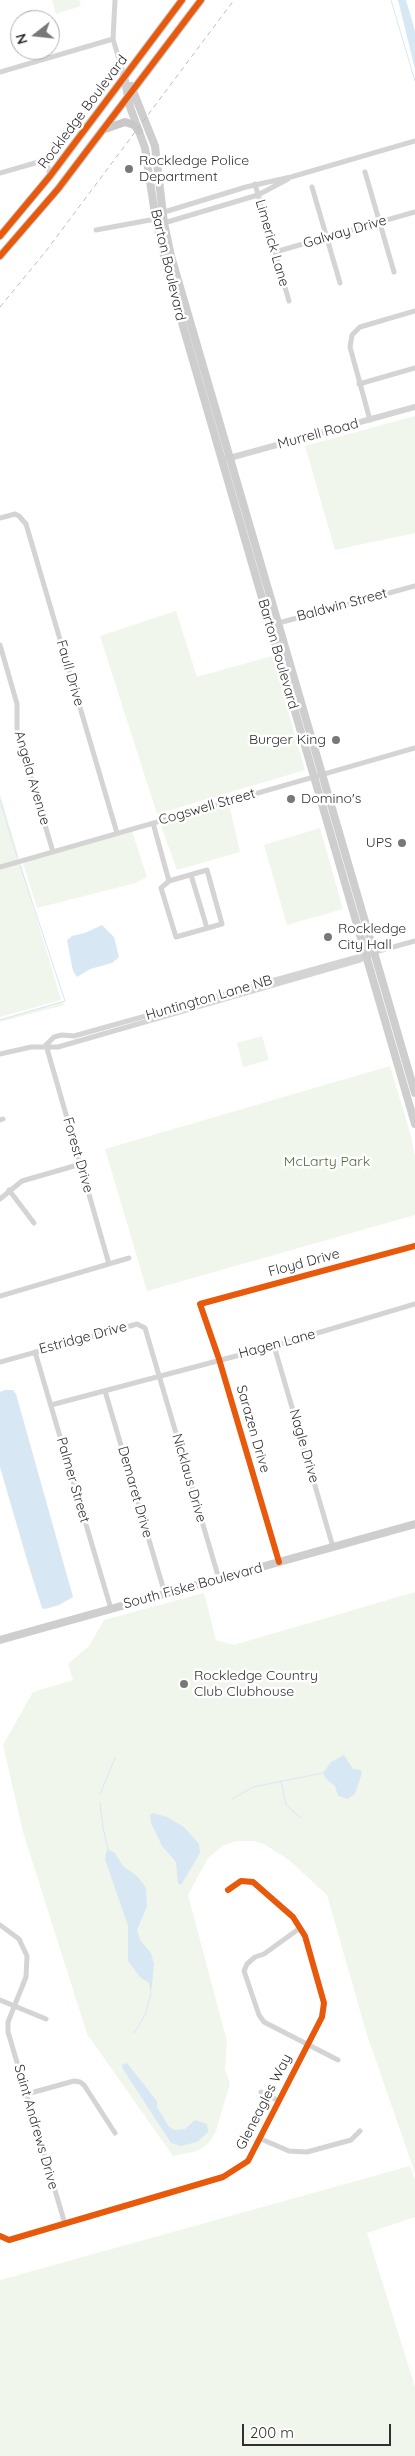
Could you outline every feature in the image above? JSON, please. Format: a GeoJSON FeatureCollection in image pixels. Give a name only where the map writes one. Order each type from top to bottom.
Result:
{"type":"FeatureCollection","features":[{"type":"Feature","properties":{"kind":"main road","name":"Rockledge Boulevard"},"geometry":{"type":"LineString","coordinates":[[0,236],[50,176],[182,0]]}},
{"type":"Feature","properties":{"kind":"main road","name":"Rockledge Boulevard"},"geometry":{"type":"LineString","coordinates":[[0,256],[58,189],[201,0]]}},
{"type":"Feature","properties":{"kind":"main road","name":"Barton Boulevard"},"geometry":{"type":"LineString","coordinates":[[124,76],[155,146],[164,222],[179,282],[258,553],[274,624],[280,662],[313,778],[390,1024],[415,1094]]}},
{"type":"Feature","properties":{"kind":"main road","name":"Barton Boulevard"},"geometry":{"type":"LineString","coordinates":[[130,92],[130,107],[140,130],[150,169],[156,221],[171,285],[241,527],[294,676],[350,867],[369,955]]}},
{"type":"Feature","properties":{"kind":"main road"},"geometry":{"type":"LineString","coordinates":[[103,130],[125,122],[134,125],[140,130]]}},
{"type":"Feature","properties":{"kind":"main road"},"geometry":{"type":"LineString","coordinates":[[6,249],[12,234],[12,223]]}},
{"type":"Feature","properties":{"kind":"main road"},"geometry":{"type":"LineString","coordinates":[[171,285],[179,282]]}},
{"type":"Feature","properties":{"kind":"main road"},"geometry":{"type":"LineString","coordinates":[[189,347],[198,344]]}},
{"type":"Feature","properties":{"kind":"main road"},"geometry":{"type":"LineString","coordinates":[[241,527],[251,550],[258,553]]}},
{"type":"Feature","properties":{"kind":"main road"},"geometry":{"type":"LineString","coordinates":[[280,662],[294,676]]}},
{"type":"Feature","properties":{"kind":"main road"},"geometry":{"type":"LineString","coordinates":[[289,692],[301,717],[306,720]]}},
{"type":"Feature","properties":{"kind":"main road"},"geometry":{"type":"LineString","coordinates":[[341,870],[350,867]]}},
{"type":"Feature","properties":{"kind":"main road","name":"Barton Boulevard"},"geometry":{"type":"LineString","coordinates":[[390,1024],[415,1124]]}},
{"type":"Feature","properties":{"kind":"main road","name":"South Fiske Boulevard"},"geometry":{"type":"LineString","coordinates":[[0,1640],[415,1524]]}},
{"type":"Feature","properties":{"kind":"street"},"geometry":{"type":"LineString","coordinates":[[115,0],[113,39],[124,76]]}},
{"type":"Feature","properties":{"kind":"street"},"geometry":{"type":"LineString","coordinates":[[0,72],[113,39]]}},
{"type":"Feature","properties":{"kind":"street"},"geometry":{"type":"LineString","coordinates":[[156,221],[163,211],[415,141]]}},
{"type":"Feature","properties":{"kind":"street"},"geometry":{"type":"LineString","coordinates":[[0,173],[30,164],[45,162],[49,167],[50,176]]}},
{"type":"Feature","properties":{"kind":"street"},"geometry":{"type":"LineString","coordinates":[[365,172],[394,272]]}},
{"type":"Feature","properties":{"kind":"street"},"geometry":{"type":"LineString","coordinates":[[96,230],[142,221],[164,222],[258,195],[291,177]]}},
{"type":"Feature","properties":{"kind":"street","name":"Limerick Lane"},"geometry":{"type":"LineString","coordinates":[[255,184],[289,301]]}},
{"type":"Feature","properties":{"kind":"street"},"geometry":{"type":"LineString","coordinates":[[312,187],[340,283]]}},
{"type":"Feature","properties":{"kind":"street","name":"Galway Drive"},"geometry":{"type":"LineString","coordinates":[[274,252],[415,212]]}},
{"type":"Feature","properties":{"kind":"street"},"geometry":{"type":"LineString","coordinates":[[370,420],[350,347],[352,335],[360,327],[415,311]]}},
{"type":"Feature","properties":{"kind":"street"},"geometry":{"type":"LineString","coordinates":[[359,384],[415,368]]}},
{"type":"Feature","properties":{"kind":"street","name":"Murrell Road"},"geometry":{"type":"LineString","coordinates":[[222,460],[415,408]]}},
{"type":"Feature","properties":{"kind":"street","name":"Faull Drive"},"geometry":{"type":"LineString","coordinates":[[0,518],[11,515],[19,516],[26,524],[117,833]]}},
{"type":"Feature","properties":{"kind":"street","name":"Baldwin Street"},"geometry":{"type":"LineString","coordinates":[[274,624],[415,586]]}},
{"type":"Feature","properties":{"kind":"street","name":"Angela Avenue"},"geometry":{"type":"LineString","coordinates":[[0,646],[17,704],[17,731],[53,852]]}},
{"type":"Feature","properties":{"kind":"street","name":"Cogswell Street"},"geometry":{"type":"LineString","coordinates":[[0,867],[415,748]]}},
{"type":"Feature","properties":{"kind":"street"},"geometry":{"type":"LineString","coordinates":[[153,823],[169,881]]}},
{"type":"Feature","properties":{"kind":"street"},"geometry":{"type":"LineString","coordinates":[[207,870],[222,924],[176,937],[161,888],[169,881],[191,875],[207,870]]}},
{"type":"Feature","properties":{"kind":"street"},"geometry":{"type":"LineString","coordinates":[[191,875],[207,928]]}},
{"type":"Feature","properties":{"kind":"street","name":"Huntington Lane NB"},"geometry":{"type":"LineString","coordinates":[[46,1045],[54,1037],[62,1035],[74,1036],[415,941]]}},
{"type":"Feature","properties":{"kind":"street"},"geometry":{"type":"LineString","coordinates":[[0,1054],[46,1045],[58,1047],[328,966]]}},
{"type":"Feature","properties":{"kind":"street","name":"Forest Drive"},"geometry":{"type":"LineString","coordinates":[[46,1045],[109,1264]]}},
{"type":"Feature","properties":{"kind":"street"},"geometry":{"type":"LineString","coordinates":[[0,1199],[22,1181],[81,1164]]}},
{"type":"Feature","properties":{"kind":"street"},"geometry":{"type":"LineString","coordinates":[[9,1190],[34,1223]]}},
{"type":"Feature","properties":{"kind":"street","name":"Floyd Drive"},"geometry":{"type":"LineString","coordinates":[[200,1304],[415,1246]]}},
{"type":"Feature","properties":{"kind":"street"},"geometry":{"type":"LineString","coordinates":[[0,1296],[130,1258]]}},
{"type":"Feature","properties":{"kind":"street","name":"Sarazen Drive"},"geometry":{"type":"LineString","coordinates":[[200,1304],[219,1360],[279,1562]]}},
{"type":"Feature","properties":{"kind":"street","name":"Hagen Lane"},"geometry":{"type":"LineString","coordinates":[[50,1405],[274,1346],[415,1304]]}},
{"type":"Feature","properties":{"kind":"street","name":"Estridge Drive"},"geometry":{"type":"LineString","coordinates":[[0,1362],[137,1324],[146,1328],[160,1376]]}},
{"type":"Feature","properties":{"kind":"street","name":"Nagle Drive"},"geometry":{"type":"LineString","coordinates":[[274,1346],[333,1547]]}},
{"type":"Feature","properties":{"kind":"street","name":"Palmer Street"},"geometry":{"type":"LineString","coordinates":[[35,1352],[111,1609]]}},
{"type":"Feature","properties":{"kind":"street","name":"Nicklaus Drive"},"geometry":{"type":"LineString","coordinates":[[160,1376],[219,1579]]}},
{"type":"Feature","properties":{"kind":"street","name":"Demaret Drive"},"geometry":{"type":"LineString","coordinates":[[105,1391],[165,1594]]}},
{"type":"Feature","properties":{"kind":"street","name":"Gleneagles Way"},"geometry":{"type":"LineString","coordinates":[[2,2237],[9,2240],[223,2178],[248,2161],[261,2139],[322,2016],[324,2003],[323,1992],[305,1936],[293,1917],[253,1882],[240,1881],[228,1890]]}},
{"type":"Feature","properties":{"kind":"street","name":"Saint Andrews Drive"},"geometry":{"type":"LineString","coordinates":[[0,1925],[19,1939],[27,1956],[27,1973],[8,2022],[8,2032],[65,2224]]}},
{"type":"Feature","properties":{"kind":"street"},"geometry":{"type":"LineString","coordinates":[[300,1928],[264,1954],[255,1957],[247,1964],[244,1971],[259,2015],[264,2022],[338,2060]]}},
{"type":"Feature","properties":{"kind":"street"},"geometry":{"type":"LineString","coordinates":[[0,2000],[46,2019]]}},
{"type":"Feature","properties":{"kind":"street"},"geometry":{"type":"LineString","coordinates":[[27,2094],[74,2081],[80,2082],[84,2085],[115,2133]]}},
{"type":"Feature","properties":{"kind":"street"},"geometry":{"type":"LineString","coordinates":[[261,2092],[279,2101]]}},
{"type":"Feature","properties":{"kind":"street"},"geometry":{"type":"LineString","coordinates":[[261,2139],[289,2151],[307,2152],[351,2140],[360,2131]]}},
{"type":"Feature","properties":{"kind":"green space"},"geometry":{"type":"Polygon","coordinates":[[[52,0],[79,0],[81,6],[60,13],[60,10],[55,10],[52,0]]]}},
{"type":"Feature","properties":{"kind":"green space"},"geometry":{"type":"Polygon","coordinates":[[[415,416],[415,533],[335,550],[305,446],[415,416]]]}},
{"type":"Feature","properties":{"kind":"green space"},"geometry":{"type":"Polygon","coordinates":[[[176,611],[197,677],[272,656],[305,770],[157,814],[100,636],[176,611]]]}},
{"type":"Feature","properties":{"kind":"green space"},"geometry":{"type":"Polygon","coordinates":[[[0,794],[61,1000],[0,1017],[0,794]]]}},
{"type":"Feature","properties":{"kind":"green space"},"geometry":{"type":"Polygon","coordinates":[[[229,804],[240,852],[177,870],[160,823],[229,804]]]}},
{"type":"Feature","properties":{"kind":"green space"},"geometry":{"type":"Polygon","coordinates":[[[320,828],[343,909],[287,925],[264,845],[320,828]]]}},
{"type":"Feature","properties":{"kind":"green space"},"geometry":{"type":"Polygon","coordinates":[[[132,831],[147,877],[136,883],[37,908],[23,863],[132,831]]]}},
{"type":"Feature","properties":{"kind":"green space"},"geometry":{"type":"Polygon","coordinates":[[[63,1001],[64,1005],[0,1022],[0,1019],[63,1001]]]}},
{"type":"Feature","properties":{"kind":"green space"},"geometry":{"type":"Polygon","coordinates":[[[262,1036],[269,1060],[243,1067],[237,1043],[262,1036]]]}},
{"type":"Feature","properties":{"kind":"green space","name":"McLarty Park"},"geometry":{"type":"Polygon","coordinates":[[[390,1066],[411,1136],[415,1157],[415,1215],[147,1291],[105,1149],[390,1066]]]}},
{"type":"Feature","properties":{"kind":"green space"},"geometry":{"type":"Polygon","coordinates":[[[415,1592],[415,2173],[367,2035],[327,1895],[289,1860],[264,1844],[254,1841],[237,1841],[224,1845],[208,1858],[188,1895],[227,2041],[225,2069],[230,2083],[216,2131],[209,2143],[197,2151],[173,2156],[87,2034],[23,1832],[3,1745],[33,1692],[73,1680],[68,1664],[89,1646],[104,1620],[204,1593],[216,1640],[234,1645],[415,1592]]]}},
{"type":"Feature","properties":{"kind":"green space"},"geometry":{"type":"Polygon","coordinates":[[[410,2166],[415,2180],[415,2217],[367,2233],[415,2387],[415,2456],[0,2456],[0,2280],[410,2166]]]}},
{"type":"Feature","properties":{"kind":"water"},"geometry":{"type":"Polygon","coordinates":[[[398,0],[406,0],[415,31],[415,69],[398,0]]]}},
{"type":"Feature","properties":{"kind":"water"},"geometry":{"type":"Polygon","coordinates":[[[102,925],[114,937],[119,957],[112,963],[90,969],[77,977],[73,971],[67,940],[72,936],[85,933],[102,925]]]}},
{"type":"Feature","properties":{"kind":"water"},"geometry":{"type":"Polygon","coordinates":[[[13,1390],[16,1394],[73,1597],[59,1605],[45,1609],[42,1608],[0,1467],[0,1392],[13,1390]]]}},
{"type":"Feature","properties":{"kind":"water"},"geometry":{"type":"Polygon","coordinates":[[[344,1755],[353,1769],[361,1770],[362,1773],[355,1794],[347,1799],[338,1796],[335,1786],[326,1779],[323,1773],[331,1762],[344,1755]]]}},
{"type":"Feature","properties":{"kind":"water"},"geometry":{"type":"Polygon","coordinates":[[[153,1813],[167,1817],[184,1827],[199,1844],[200,1853],[181,1885],[178,1883],[176,1862],[162,1846],[151,1823],[150,1815],[153,1813]]]}},
{"type":"Feature","properties":{"kind":"water"},"geometry":{"type":"Polygon","coordinates":[[[107,1849],[115,1853],[123,1866],[138,1877],[146,1888],[147,1906],[137,1930],[140,1940],[151,1953],[154,1964],[151,1994],[149,1983],[140,1977],[128,1961],[128,1926],[105,1859],[107,1849]]]}},
{"type":"Feature","properties":{"kind":"water"},"geometry":{"type":"Polygon","coordinates":[[[127,2063],[157,2101],[157,2107],[169,2127],[175,2130],[185,2129],[195,2120],[207,2124],[208,2132],[197,2142],[181,2146],[171,2143],[123,2069],[122,2065],[127,2063]]]}},
{"type":"Feature","properties":{"kind":"waterway"},"geometry":{"type":"LineString","coordinates":[[391,0],[415,81]]}},
{"type":"Feature","properties":{"kind":"waterway"},"geometry":{"type":"LineString","coordinates":[[0,800],[17,857]]}},
{"type":"Feature","properties":{"kind":"waterway"},"geometry":{"type":"LineString","coordinates":[[0,1020],[65,1001],[20,865]]}},
{"type":"Feature","properties":{"kind":"waterway"},"geometry":{"type":"LineString","coordinates":[[100,1794],[115,1758]]}},
{"type":"Feature","properties":{"kind":"waterway"},"geometry":{"type":"LineString","coordinates":[[232,1799],[253,1787],[323,1773]]}},
{"type":"Feature","properties":{"kind":"waterway"},"geometry":{"type":"LineString","coordinates":[[281,1781],[286,1805],[301,1818]]}},
{"type":"Feature","properties":{"kind":"waterway"},"geometry":{"type":"LineString","coordinates":[[100,1803],[108,1849]]}},
{"type":"Feature","properties":{"kind":"waterway"},"geometry":{"type":"LineString","coordinates":[[134,2033],[145,2015],[151,1994]]}},
{"type":"Feature","properties":{"kind":"railway"},"geometry":{"type":"LineString","coordinates":[[0,307],[46,251],[234,0]]}},
{"type":"Feature","properties":{"kind":"cycle path"},"geometry":{"type":"LineString","coordinates":[[0,236],[50,176],[182,0]]}},
{"type":"Feature","properties":{"kind":"cycle path"},"geometry":{"type":"LineString","coordinates":[[0,256],[58,189],[201,0]]}},
{"type":"Feature","properties":{"kind":"cycle path"},"geometry":{"type":"LineString","coordinates":[[279,1562],[219,1359],[200,1304],[415,1246]]}},
{"type":"Feature","properties":{"kind":"cycle path"},"geometry":{"type":"LineString","coordinates":[[0,2236],[9,2240],[223,2177],[248,2161],[322,2017],[324,2003],[305,1936],[293,1917],[253,1882],[241,1881],[228,1890]]}},
{"type":"Feature","properties":{"kind":"place","name":"Rockledge Police Department"},"geometry":{"type":"Point","coordinates":[129,169]}},
{"type":"Feature","properties":{"kind":"place","name":"Burger King"},"geometry":{"type":"Point","coordinates":[336,740]}},
{"type":"Feature","properties":{"kind":"place","name":"Domino's"},"geometry":{"type":"Point","coordinates":[291,799]}},
{"type":"Feature","properties":{"kind":"place","name":"UPS"},"geometry":{"type":"Point","coordinates":[402,843]}},
{"type":"Feature","properties":{"kind":"place","name":"Rockledge City Hall"},"geometry":{"type":"Point","coordinates":[328,937]}},
{"type":"Feature","properties":{"kind":"place","name":"Rockledge Country Club Clubhouse"},"geometry":{"type":"Point","coordinates":[184,1684]}}]}
